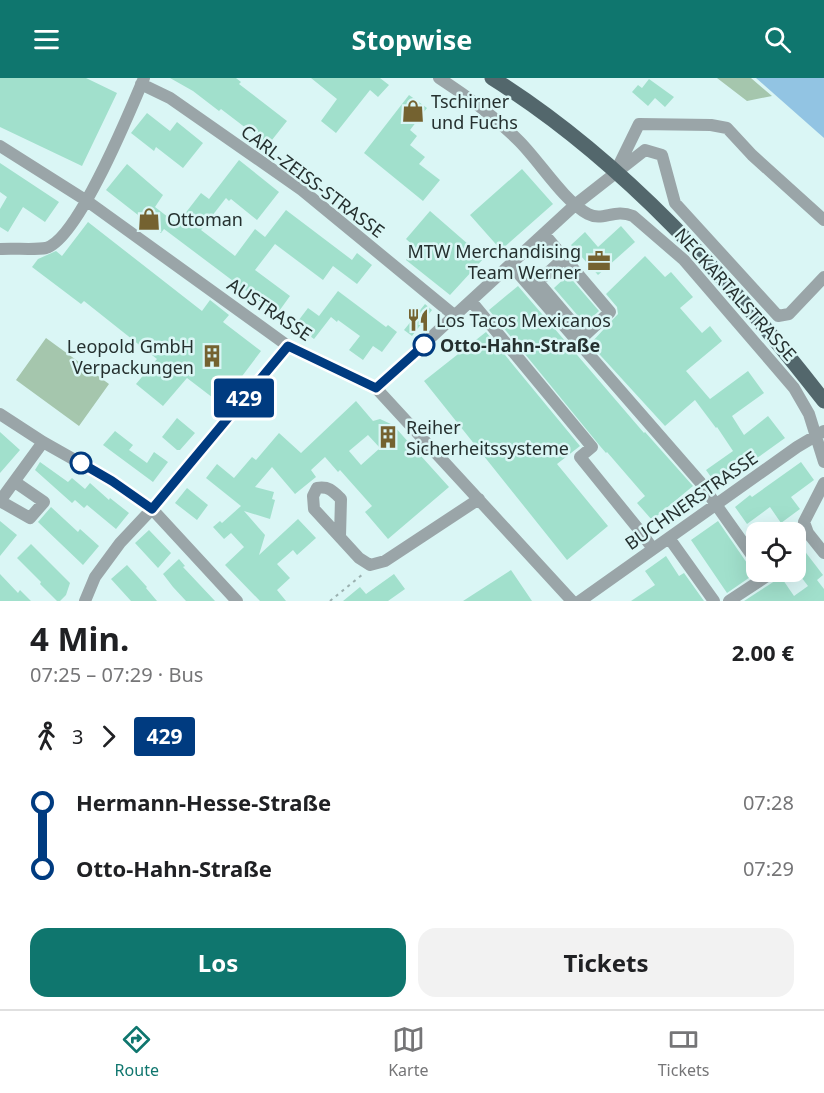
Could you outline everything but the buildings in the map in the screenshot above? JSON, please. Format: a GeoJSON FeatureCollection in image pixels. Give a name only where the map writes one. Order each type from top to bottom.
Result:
{"type":"FeatureCollection","features":[{"type":"Feature","properties":{"kind":"main road"},"geometry":{"type":"LineString","coordinates":[[495,80],[553,120],[616,172],[673,227],[719,276],[824,401]]}},
{"type":"Feature","properties":{"kind":"street","name":"NECKARTALSTRASSE"},"geometry":{"type":"LineString","coordinates":[[439,78],[486,112],[511,134],[576,204],[592,216],[603,217],[623,212],[638,220],[668,244],[794,388],[820,433],[824,462]]}},
{"type":"Feature","properties":{"kind":"street"},"geometry":{"type":"LineString","coordinates":[[0,249],[47,248],[66,232],[87,201],[143,81]]}},
{"type":"Feature","properties":{"kind":"street","name":"CARL-ZEISS-STRASSE"},"geometry":{"type":"LineString","coordinates":[[143,81],[302,190],[456,316]]}},
{"type":"Feature","properties":{"kind":"street"},"geometry":{"type":"LineString","coordinates":[[616,172],[639,124],[711,125],[727,128],[824,220]]}},
{"type":"Feature","properties":{"kind":"street","name":"AUSTRASSE"},"geometry":{"type":"LineString","coordinates":[[0,146],[87,201],[288,346],[376,388],[572,601]]}},
{"type":"Feature","properties":{"kind":"street"},"geometry":{"type":"LineString","coordinates":[[376,388],[576,204],[645,150],[662,154],[675,203],[778,316],[789,314],[824,277]]}},
{"type":"Feature","properties":{"kind":"street"},"geometry":{"type":"LineString","coordinates":[[544,234],[610,312],[584,336],[538,282],[564,258]]}},
{"type":"Feature","properties":{"kind":"street"},"geometry":{"type":"LineString","coordinates":[[511,265],[700,482],[746,547]]}},
{"type":"Feature","properties":{"kind":"street"},"geometry":{"type":"LineString","coordinates":[[471,301],[592,447],[580,457],[652,549]]}},
{"type":"Feature","properties":{"kind":"street"},"geometry":{"type":"LineString","coordinates":[[85,601],[95,577],[120,543],[152,509],[288,346]]}},
{"type":"Feature","properties":{"kind":"street"},"geometry":{"type":"LineString","coordinates":[[0,414],[43,442],[112,481],[152,509],[237,601]]}},
{"type":"Feature","properties":{"kind":"street","name":"BUCHNERSTRASSE"},"geometry":{"type":"LineString","coordinates":[[580,601],[820,433]]}},
{"type":"Feature","properties":{"kind":"street"},"geometry":{"type":"LineString","coordinates":[[15,482],[44,502],[30,518],[0,501],[43,442]]}},
{"type":"Feature","properties":{"kind":"street"},"geometry":{"type":"LineString","coordinates":[[824,483],[804,522],[808,533],[824,553]]}},
{"type":"Feature","properties":{"kind":"street"},"geometry":{"type":"LineString","coordinates":[[340,536],[359,558],[370,564],[385,561],[479,499]]}},
{"type":"Feature","properties":{"kind":"street"},"geometry":{"type":"LineString","coordinates":[[669,538],[714,601]]}},
{"type":"Feature","properties":{"kind":"street"},"geometry":{"type":"LineString","coordinates":[[729,601],[758,582]]}},
{"type":"Feature","properties":{"kind":"path"},"geometry":{"type":"LineString","coordinates":[[330,601],[361,576],[370,564]]}},
{"type":"Feature","properties":{"kind":"green space"},"geometry":{"type":"Polygon","coordinates":[[[717,78],[751,78],[772,96],[747,101],[717,78]]]}},
{"type":"Feature","properties":{"kind":"green space"},"geometry":{"type":"Polygon","coordinates":[[[46,338],[109,384],[79,426],[16,380],[46,338]]]}},
{"type":"Feature","properties":{"kind":"water"},"geometry":{"type":"Polygon","coordinates":[[[756,78],[824,78],[824,138],[756,78]]]}},
{"type":"Feature","properties":{"kind":"bus line","name":"429"},"geometry":{"type":"LineString","coordinates":[[81,463],[152,509],[288,346],[376,388],[424,345]]}},
{"type":"Feature","properties":{"kind":"place","name":"Tschirner und Fuchs"},"geometry":{"type":"Point","coordinates":[413,111]}},
{"type":"Feature","properties":{"kind":"place","name":"Ottoman"},"geometry":{"type":"Point","coordinates":[149,219]}},
{"type":"Feature","properties":{"kind":"place","name":"MTW Merchandising Team Werner"},"geometry":{"type":"Point","coordinates":[599,261]}},
{"type":"Feature","properties":{"kind":"place","name":"Los Tacos Mexicanos"},"geometry":{"type":"Point","coordinates":[418,320]}},
{"type":"Feature","properties":{"kind":"place","name":"Otto-Hahn-Straße"},"geometry":{"type":"Point","coordinates":[424,345]}},
{"type":"Feature","properties":{"kind":"place","name":"Leopold GmbH Verpackungen"},"geometry":{"type":"Point","coordinates":[212,356]}},
{"type":"Feature","properties":{"kind":"place","name":"Reiher Sicherheitssysteme"},"geometry":{"type":"Point","coordinates":[388,437]}}]}
